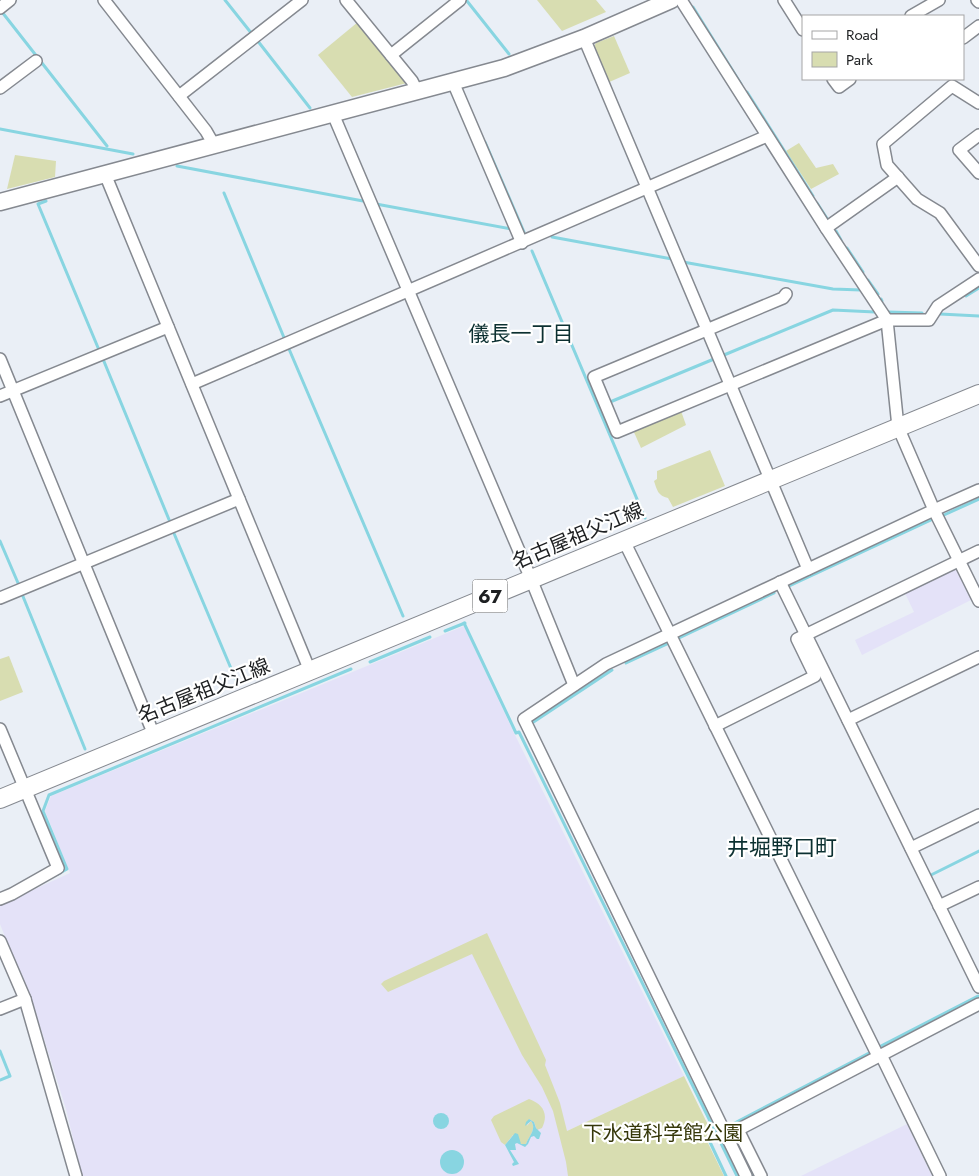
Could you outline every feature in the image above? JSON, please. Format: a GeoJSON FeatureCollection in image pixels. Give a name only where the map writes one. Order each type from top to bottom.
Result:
{"type":"FeatureCollection","features":[{"type":"Feature","properties":{"kind":"main road","name":"名古屋祖父江線"},"geometry":{"type":"LineString","coordinates":[[0,799],[979,394]]}},
{"type":"Feature","properties":{"kind":"street"},"geometry":{"type":"LineString","coordinates":[[0,8],[10,0]]}},
{"type":"Feature","properties":{"kind":"street"},"geometry":{"type":"LineString","coordinates":[[104,0],[206,131],[214,145]]}},
{"type":"Feature","properties":{"kind":"street"},"geometry":{"type":"LineString","coordinates":[[179,96],[302,0]]}},
{"type":"Feature","properties":{"kind":"street"},"geometry":{"type":"LineString","coordinates":[[346,0],[412,82],[417,91]]}},
{"type":"Feature","properties":{"kind":"street"},"geometry":{"type":"LineString","coordinates":[[390,55],[460,0]]}},
{"type":"Feature","properties":{"kind":"street"},"geometry":{"type":"LineString","coordinates":[[0,202],[504,68],[584,38],[671,0]]}},
{"type":"Feature","properties":{"kind":"street"},"geometry":{"type":"LineString","coordinates":[[681,0],[887,320],[898,427],[934,510],[979,601]]}},
{"type":"Feature","properties":{"kind":"street"},"geometry":{"type":"LineString","coordinates":[[784,0],[802,28]]}},
{"type":"Feature","properties":{"kind":"street"},"geometry":{"type":"LineString","coordinates":[[913,15],[939,0]]}},
{"type":"Feature","properties":{"kind":"street"},"geometry":{"type":"LineString","coordinates":[[964,37],[979,26]]}},
{"type":"Feature","properties":{"kind":"street"},"geometry":{"type":"LineString","coordinates":[[584,38],[808,569]]}},
{"type":"Feature","properties":{"kind":"street"},"geometry":{"type":"LineString","coordinates":[[0,88],[36,61]]}},
{"type":"Feature","properties":{"kind":"street"},"geometry":{"type":"LineString","coordinates":[[834,80],[839,87],[849,80]]}},
{"type":"Feature","properties":{"kind":"street"},"geometry":{"type":"LineString","coordinates":[[453,82],[522,243]]}},
{"type":"Feature","properties":{"kind":"street"},"geometry":{"type":"LineString","coordinates":[[979,103],[949,83],[883,144],[887,165],[917,199],[940,213],[979,266]]}},
{"type":"Feature","properties":{"kind":"street"},"geometry":{"type":"LineString","coordinates":[[333,114],[531,579],[574,686]]}},
{"type":"Feature","properties":{"kind":"street"},"geometry":{"type":"LineString","coordinates":[[979,135],[959,150],[979,173]]}},
{"type":"Feature","properties":{"kind":"street"},"geometry":{"type":"LineString","coordinates":[[192,384],[648,189],[767,136]]}},
{"type":"Feature","properties":{"kind":"street"},"geometry":{"type":"LineString","coordinates":[[105,174],[310,671]]}},
{"type":"Feature","properties":{"kind":"street"},"geometry":{"type":"LineString","coordinates":[[826,228],[898,177]]}},
{"type":"Feature","properties":{"kind":"street"},"geometry":{"type":"LineString","coordinates":[[786,294],[783,298],[594,377],[617,432],[887,320],[929,320],[938,306],[979,279]]}},
{"type":"Feature","properties":{"kind":"street"},"geometry":{"type":"LineString","coordinates":[[0,396],[168,326]]}},
{"type":"Feature","properties":{"kind":"street"},"geometry":{"type":"LineString","coordinates":[[0,360],[154,735]]}},
{"type":"Feature","properties":{"kind":"street"},"geometry":{"type":"LineString","coordinates":[[746,1176],[524,719],[606,664],[979,490]]}},
{"type":"Feature","properties":{"kind":"street"},"geometry":{"type":"LineString","coordinates":[[0,598],[239,499]]}},
{"type":"Feature","properties":{"kind":"street"},"geometry":{"type":"LineString","coordinates":[[624,541],[940,1176]]}},
{"type":"Feature","properties":{"kind":"street"},"geometry":{"type":"LineString","coordinates":[[715,726],[815,676],[797,639],[979,551]]}},
{"type":"Feature","properties":{"kind":"street"},"geometry":{"type":"LineString","coordinates":[[780,582],[979,986]]}},
{"type":"Feature","properties":{"kind":"street"},"geometry":{"type":"LineString","coordinates":[[848,720],[979,657]]}},
{"type":"Feature","properties":{"kind":"street"},"geometry":{"type":"LineString","coordinates":[[0,729],[58,868],[0,899]]}},
{"type":"Feature","properties":{"kind":"street"},"geometry":{"type":"LineString","coordinates":[[911,848],[979,815]]}},
{"type":"Feature","properties":{"kind":"street"},"geometry":{"type":"LineString","coordinates":[[939,906],[979,887]]}},
{"type":"Feature","properties":{"kind":"street"},"geometry":{"type":"LineString","coordinates":[[0,941],[25,999],[76,1176]]}},
{"type":"Feature","properties":{"kind":"street"},"geometry":{"type":"LineString","coordinates":[[0,1009],[25,999]]}},
{"type":"Feature","properties":{"kind":"street"},"geometry":{"type":"LineString","coordinates":[[726,1136],[979,1004]]}},
{"type":"Feature","properties":{"kind":"street"},"geometry":{"type":"LineString","coordinates":[[738,1130],[761,1176]]}},
{"type":"Feature","properties":{"kind":"shaded area"},"geometry":{"type":"Polygon","coordinates":[[[952,568],[957,570],[971,600],[862,655],[855,640],[914,612],[904,591],[952,568]]]}},
{"type":"Feature","properties":{"kind":"shaded area"},"geometry":{"type":"Polygon","coordinates":[[[464,626],[516,737],[684,1076],[567,1131],[576,1176],[82,1176],[66,1109],[40,1026],[0,924],[0,905],[70,873],[45,811],[51,796],[464,626]]]}},
{"type":"Feature","properties":{"kind":"shaded area"},"geometry":{"type":"Polygon","coordinates":[[[907,1124],[932,1176],[801,1176],[907,1124]]]}},
{"type":"Feature","properties":{"kind":"green space"},"geometry":{"type":"Polygon","coordinates":[[[537,0],[596,0],[606,12],[562,31],[537,0]]]}},
{"type":"Feature","properties":{"kind":"green space"},"geometry":{"type":"Polygon","coordinates":[[[358,22],[407,83],[352,97],[318,55],[358,22]]]}},
{"type":"Feature","properties":{"kind":"green space"},"geometry":{"type":"Polygon","coordinates":[[[614,36],[630,73],[607,83],[593,48],[596,43],[614,36]]]}},
{"type":"Feature","properties":{"kind":"green space"},"geometry":{"type":"Polygon","coordinates":[[[799,143],[816,168],[833,164],[839,174],[811,189],[786,151],[799,143]]]}},
{"type":"Feature","properties":{"kind":"green space"},"geometry":{"type":"Polygon","coordinates":[[[15,155],[56,161],[55,177],[7,189],[15,155]]]}},
{"type":"Feature","properties":{"kind":"green space"},"geometry":{"type":"Polygon","coordinates":[[[681,411],[686,425],[641,448],[633,430],[681,411]]]}},
{"type":"Feature","properties":{"kind":"green space"},"geometry":{"type":"Polygon","coordinates":[[[710,450],[725,486],[673,507],[668,498],[662,496],[657,490],[654,481],[657,479],[657,471],[710,450]]]}},
{"type":"Feature","properties":{"kind":"green space"},"geometry":{"type":"Polygon","coordinates":[[[9,656],[23,692],[0,701],[0,659],[9,656]]]}},
{"type":"Feature","properties":{"kind":"green space","name":"下水道科学館公園"},"geometry":{"type":"Polygon","coordinates":[[[487,933],[546,1060],[545,1065],[560,1103],[567,1131],[684,1076],[712,1133],[705,1137],[724,1176],[568,1176],[553,1111],[542,1087],[522,1055],[472,954],[388,992],[381,984],[487,933]]]}},
{"type":"Feature","properties":{"kind":"green space"},"geometry":{"type":"Polygon","coordinates":[[[529,1099],[538,1104],[545,1114],[542,1128],[537,1130],[534,1122],[529,1119],[527,1126],[531,1121],[533,1130],[526,1144],[521,1144],[513,1135],[505,1145],[501,1142],[491,1120],[494,1116],[529,1099]]]}},
{"type":"Feature","properties":{"kind":"water"},"geometry":{"type":"Polygon","coordinates":[[[438,1113],[444,1113],[449,1118],[447,1127],[438,1129],[433,1124],[433,1118],[438,1113]]]}},
{"type":"Feature","properties":{"kind":"water"},"geometry":{"type":"Polygon","coordinates":[[[529,1119],[534,1122],[536,1128],[541,1133],[539,1139],[534,1136],[531,1137],[525,1147],[517,1143],[515,1144],[516,1150],[510,1150],[519,1164],[513,1166],[514,1162],[505,1145],[515,1133],[518,1134],[521,1144],[526,1144],[533,1130],[531,1121],[525,1126],[529,1119]]]}},
{"type":"Feature","properties":{"kind":"water"},"geometry":{"type":"Polygon","coordinates":[[[452,1150],[460,1154],[464,1162],[460,1170],[452,1174],[444,1170],[440,1162],[444,1154],[452,1150]]]}},
{"type":"Feature","properties":{"kind":"waterway"},"geometry":{"type":"LineString","coordinates":[[225,0],[252,34]]}},
{"type":"Feature","properties":{"kind":"waterway"},"geometry":{"type":"LineString","coordinates":[[467,1],[509,54]]}},
{"type":"Feature","properties":{"kind":"waterway"},"geometry":{"type":"LineString","coordinates":[[693,7],[741,84]]}},
{"type":"Feature","properties":{"kind":"waterway"},"geometry":{"type":"LineString","coordinates":[[2,12],[107,146]]}},
{"type":"Feature","properties":{"kind":"waterway"},"geometry":{"type":"LineString","coordinates":[[257,40],[310,108]]}},
{"type":"Feature","properties":{"kind":"waterway"},"geometry":{"type":"LineString","coordinates":[[747,92],[813,196]]}},
{"type":"Feature","properties":{"kind":"waterway"},"geometry":{"type":"LineString","coordinates":[[0,129],[133,154]]}},
{"type":"Feature","properties":{"kind":"waterway"},"geometry":{"type":"LineString","coordinates":[[485,142],[524,232]]}},
{"type":"Feature","properties":{"kind":"waterway"},"geometry":{"type":"LineString","coordinates":[[177,166],[363,201]]}},
{"type":"Feature","properties":{"kind":"waterway"},"geometry":{"type":"LineString","coordinates":[[224,193],[285,340]]}},
{"type":"Feature","properties":{"kind":"waterway"},"geometry":{"type":"LineString","coordinates":[[46,201],[38,204],[99,350]]}},
{"type":"Feature","properties":{"kind":"waterway"},"geometry":{"type":"LineString","coordinates":[[817,203],[828,220]]}},
{"type":"Feature","properties":{"kind":"waterway"},"geometry":{"type":"LineString","coordinates":[[376,204],[511,229]]}},
{"type":"Feature","properties":{"kind":"waterway"},"geometry":{"type":"LineString","coordinates":[[836,231],[841,240]]}},
{"type":"Feature","properties":{"kind":"waterway"},"geometry":{"type":"LineString","coordinates":[[552,237],[672,259]]}},
{"type":"Feature","properties":{"kind":"waterway"},"geometry":{"type":"LineString","coordinates":[[847,248],[863,272]]}},
{"type":"Feature","properties":{"kind":"waterway"},"geometry":{"type":"LineString","coordinates":[[532,251],[645,518]]}},
{"type":"Feature","properties":{"kind":"waterway"},"geometry":{"type":"LineString","coordinates":[[683,262],[833,289],[861,290]]}},
{"type":"Feature","properties":{"kind":"waterway"},"geometry":{"type":"LineString","coordinates":[[868,280],[878,294]]}},
{"type":"Feature","properties":{"kind":"waterway"},"geometry":{"type":"LineString","coordinates":[[966,296],[979,288]]}},
{"type":"Feature","properties":{"kind":"waterway"},"geometry":{"type":"LineString","coordinates":[[724,355],[833,310],[875,312]]}},
{"type":"Feature","properties":{"kind":"waterway"},"geometry":{"type":"LineString","coordinates":[[888,312],[922,313]]}},
{"type":"Feature","properties":{"kind":"waterway"},"geometry":{"type":"LineString","coordinates":[[940,314],[979,316]]}},
{"type":"Feature","properties":{"kind":"waterway"},"geometry":{"type":"LineString","coordinates":[[289,349],[403,616]]}},
{"type":"Feature","properties":{"kind":"waterway"},"geometry":{"type":"LineString","coordinates":[[103,359],[170,522]]}},
{"type":"Feature","properties":{"kind":"waterway"},"geometry":{"type":"LineString","coordinates":[[610,402],[714,359]]}},
{"type":"Feature","properties":{"kind":"waterway"},"geometry":{"type":"LineString","coordinates":[[944,515],[979,499]]}},
{"type":"Feature","properties":{"kind":"waterway"},"geometry":{"type":"LineString","coordinates":[[787,587],[931,520]]}},
{"type":"Feature","properties":{"kind":"waterway"},"geometry":{"type":"LineString","coordinates":[[173,531],[238,685]]}},
{"type":"Feature","properties":{"kind":"waterway"},"geometry":{"type":"LineString","coordinates":[[0,541],[18,583]]}},
{"type":"Feature","properties":{"kind":"waterway"},"geometry":{"type":"LineString","coordinates":[[679,638],[774,593]]}},
{"type":"Feature","properties":{"kind":"waterway"},"geometry":{"type":"LineString","coordinates":[[22,594],[85,749]]}},
{"type":"Feature","properties":{"kind":"waterway"},"geometry":{"type":"LineString","coordinates":[[464,623],[516,733],[519,732],[737,1176]]}},
{"type":"Feature","properties":{"kind":"waterway"},"geometry":{"type":"LineString","coordinates":[[445,631],[465,623]]}},
{"type":"Feature","properties":{"kind":"waterway"},"geometry":{"type":"LineString","coordinates":[[370,662],[430,637]]}},
{"type":"Feature","properties":{"kind":"waterway"},"geometry":{"type":"LineString","coordinates":[[626,663],[667,644]]}},
{"type":"Feature","properties":{"kind":"waterway"},"geometry":{"type":"LineString","coordinates":[[58,874],[67,869],[43,811],[49,795],[351,669]]}},
{"type":"Feature","properties":{"kind":"waterway"},"geometry":{"type":"LineString","coordinates":[[532,723],[612,670]]}},
{"type":"Feature","properties":{"kind":"waterway"},"geometry":{"type":"LineString","coordinates":[[931,875],[979,851]]}},
{"type":"Feature","properties":{"kind":"waterway"},"geometry":{"type":"LineString","coordinates":[[879,1047],[978,996]]}},
{"type":"Feature","properties":{"kind":"waterway"},"geometry":{"type":"LineString","coordinates":[[0,1051],[10,1076],[0,1080]]}},
{"type":"Feature","properties":{"kind":"waterway"},"geometry":{"type":"LineString","coordinates":[[727,1127],[871,1052]]}},
{"type":"Feature","properties":{"kind":"waterway"},"geometry":{"type":"LineString","coordinates":[[712,1136],[716,1133]]}},
{"type":"Feature","properties":{"kind":"waterway"},"geometry":{"type":"LineString","coordinates":[[709,1140],[726,1176]]}},
{"type":"Feature","properties":{"kind":"waterway"},"geometry":{"type":"LineString","coordinates":[[740,1146],[754,1176]]}},
{"type":"Feature","properties":{"kind":"district","name":"儀長一丁目"},"geometry":{"type":"Point","coordinates":[521,334]}},
{"type":"Feature","properties":{"kind":"district","name":"井堀野口町"},"geometry":{"type":"Point","coordinates":[782,847]}}]}
